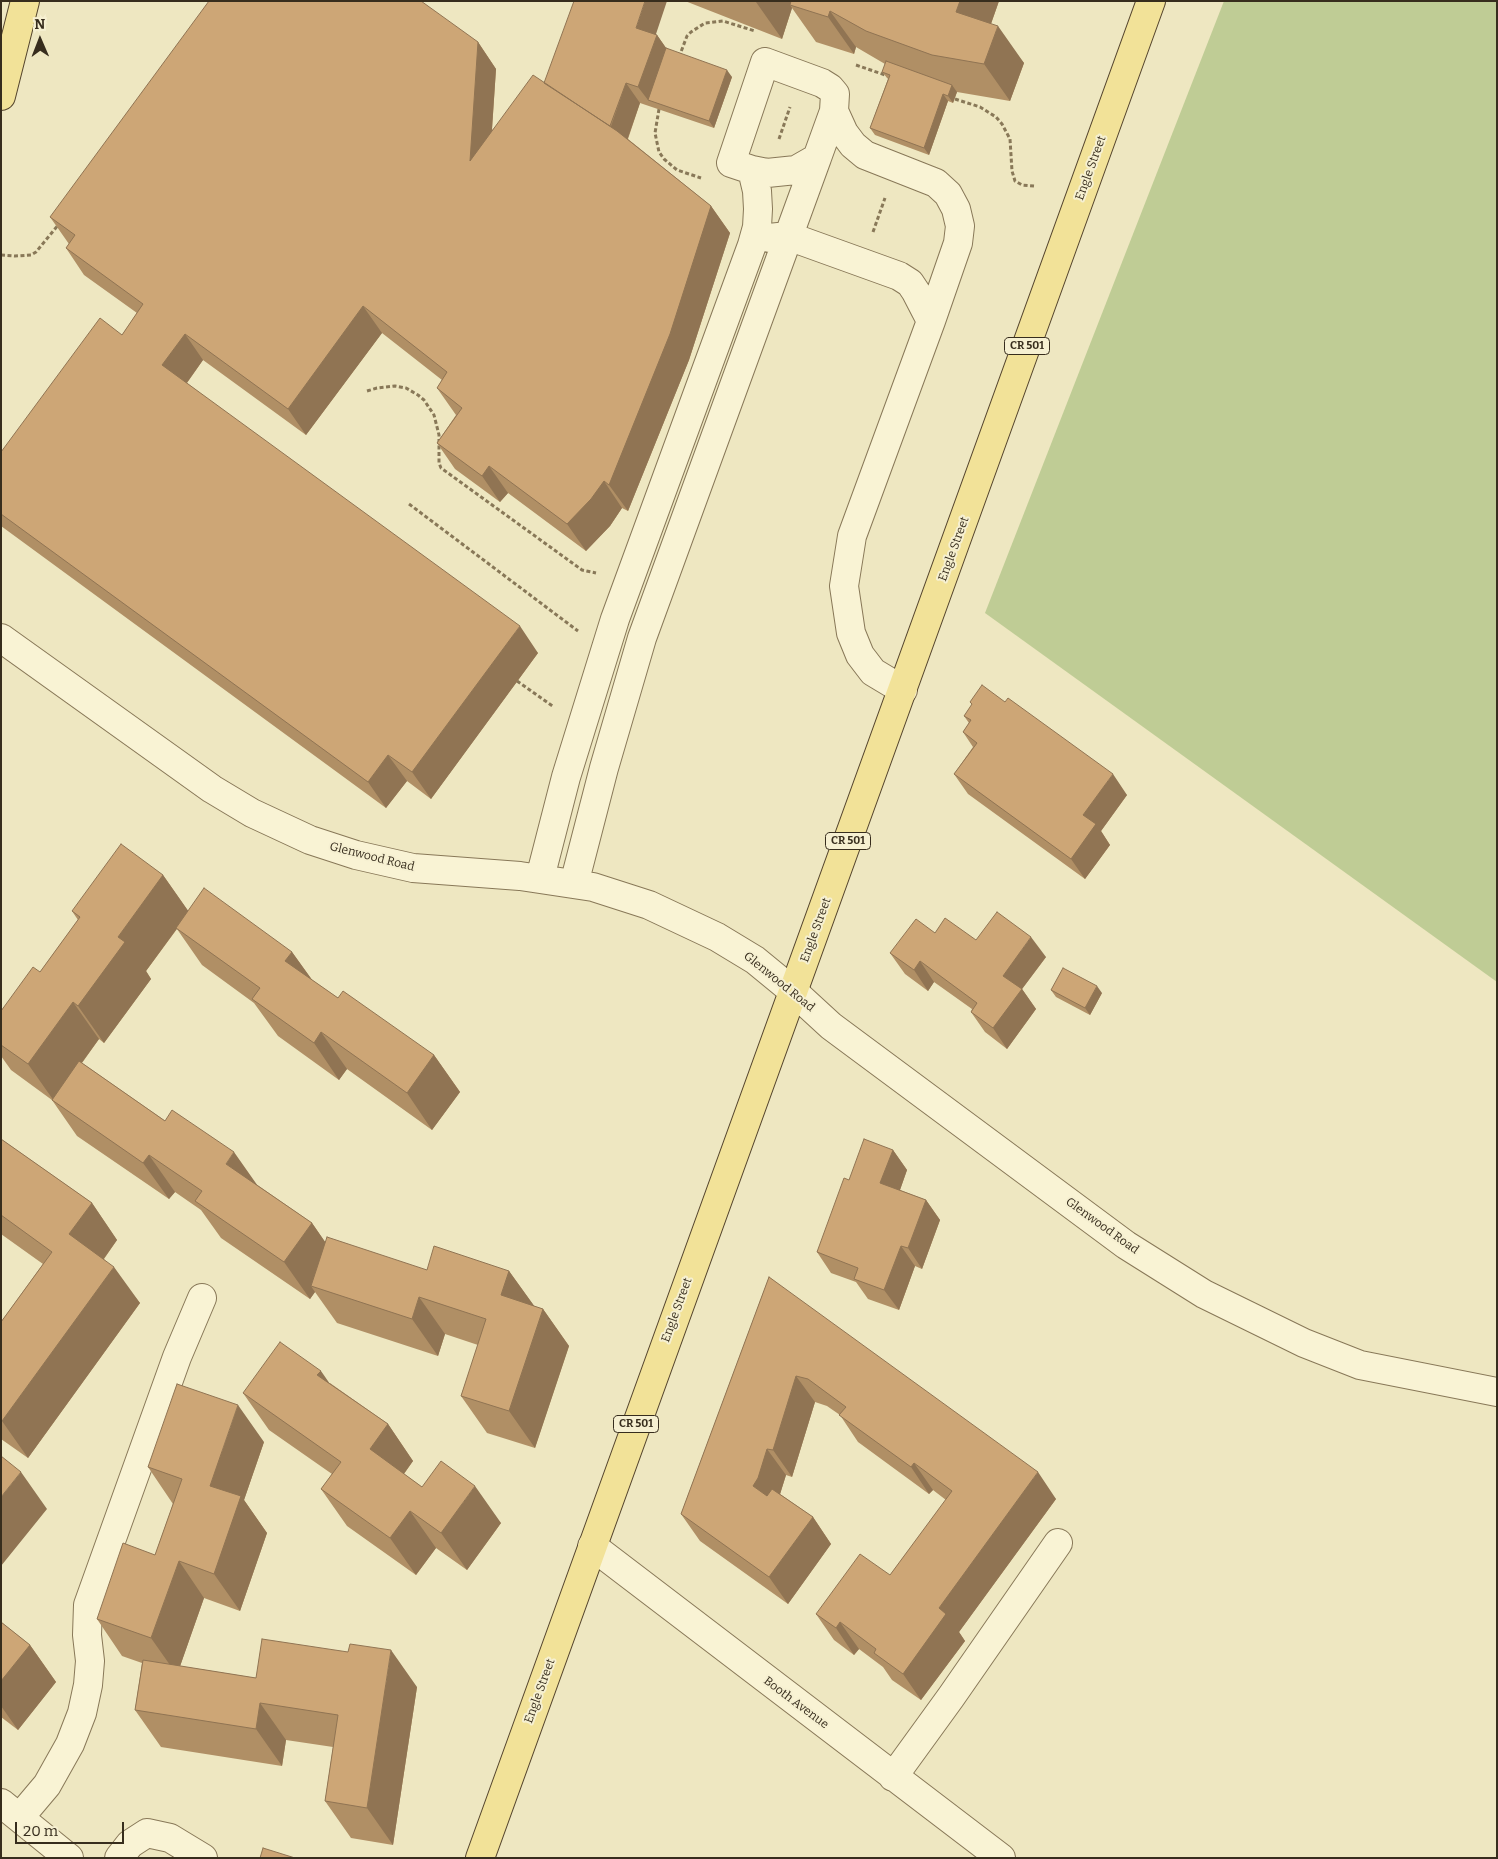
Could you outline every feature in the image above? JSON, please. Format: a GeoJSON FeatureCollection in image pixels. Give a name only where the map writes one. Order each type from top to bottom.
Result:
{"type":"FeatureCollection","features":[{"type":"Feature","properties":{"kind":"main road"},"geometry":{"type":"LineString","coordinates":[[1,96],[25,1]]}},
{"type":"Feature","properties":{"kind":"main road","name":"Engle Street"},"geometry":{"type":"LineString","coordinates":[[480,1858],[1151,1]]}},
{"type":"Feature","properties":{"kind":"street"},"geometry":{"type":"LineString","coordinates":[[574,884],[604,768],[642,638],[788,236],[817,158],[834,111],[835,94],[830,88],[822,83],[765,62],[732,163],[766,173],[796,170],[817,158]]}},
{"type":"Feature","properties":{"kind":"street"},"geometry":{"type":"LineString","coordinates":[[834,111],[844,133],[865,156],[936,183],[948,194],[956,210],[960,226],[958,243],[932,320],[852,536],[844,586],[851,633],[860,655],[873,672],[903,690]]}},
{"type":"Feature","properties":{"kind":"street"},"geometry":{"type":"LineString","coordinates":[[540,878],[566,777],[615,619],[752,245],[757,228],[758,209],[757,191],[752,170]]}},
{"type":"Feature","properties":{"kind":"street"},"geometry":{"type":"LineString","coordinates":[[752,245],[773,237],[788,236],[900,276],[910,283],[932,320]]}},
{"type":"Feature","properties":{"kind":"street","name":"Glenwood Road"},"geometry":{"type":"LineString","coordinates":[[1,638],[212,790],[290,832],[332,848],[396,866],[540,878],[593,887],[632,898],[718,937],[755,960],[831,1026],[1126,1245],[1204,1294],[1304,1343],[1360,1365],[1497,1392]]}},
{"type":"Feature","properties":{"kind":"street"},"geometry":{"type":"LineString","coordinates":[[69,1858],[10,1810],[47,1785],[70,1744],[82,1713],[88,1685],[90,1661],[87,1635],[88,1605],[177,1356],[202,1298]]}},
{"type":"Feature","properties":{"kind":"street"},"geometry":{"type":"LineString","coordinates":[[893,1777],[1058,1543]]}},
{"type":"Feature","properties":{"kind":"street","name":"Booth Avenue"},"geometry":{"type":"LineString","coordinates":[[592,1546],[1001,1858]]}},
{"type":"Feature","properties":{"kind":"street"},"geometry":{"type":"LineString","coordinates":[[119,1858],[130,1844],[147,1833],[170,1838],[203,1858]]}},
{"type":"Feature","properties":{"kind":"path"},"geometry":{"type":"LineString","coordinates":[[955,100],[980,108],[1002,124],[1010,139],[1012,171],[1015,181],[1022,185],[1034,186]]}},
{"type":"Feature","properties":{"kind":"path"},"geometry":{"type":"LineString","coordinates":[[777,144],[791,103]]}},
{"type":"Feature","properties":{"kind":"path"},"geometry":{"type":"LineString","coordinates":[[659,110],[655,133],[659,152],[677,170],[703,178]]}},
{"type":"Feature","properties":{"kind":"path"},"geometry":{"type":"LineString","coordinates":[[863,262],[896,168]]}},
{"type":"Feature","properties":{"kind":"path"},"geometry":{"type":"LineString","coordinates":[[1,255],[31,255],[36,252],[63,219]]}},
{"type":"Feature","properties":{"kind":"path"},"geometry":{"type":"LineString","coordinates":[[367,391],[395,386],[406,388],[418,395],[424,400],[434,415],[439,435],[439,463],[441,468],[582,570],[593,574],[600,572]]}},
{"type":"Feature","properties":{"kind":"path"},"geometry":{"type":"LineString","coordinates":[[409,504],[581,634]]}},
{"type":"Feature","properties":{"kind":"path"},"geometry":{"type":"LineString","coordinates":[[517,681],[550,704],[559,708]]}},
{"type":"Feature","properties":{"kind":"green space"},"geometry":{"type":"Polygon","coordinates":[[[1224,1],[1497,1],[1497,982],[985,613],[1224,1]]]}},
{"type":"Feature","properties":{"kind":"building"},"geometry":{"type":"Polygon","coordinates":[[[209,1],[421,1],[478,42],[470,161],[533,75],[617,131],[711,206],[670,334],[609,485],[604,481],[591,499],[567,524],[489,466],[482,476],[437,443],[462,408],[437,388],[447,372],[363,306],[288,409],[185,334],[162,365],[520,626],[412,772],[388,755],[368,782],[1,514],[1,452],[100,318],[122,335],[143,304],[66,248],[75,235],[50,217],[209,1]]]}},
{"type":"Feature","properties":{"kind":"building"},"geometry":{"type":"Polygon","coordinates":[[[574,1],[645,1],[636,28],[657,35],[638,87],[626,83],[610,126],[544,83],[574,1]]]}},
{"type":"Feature","properties":{"kind":"building"},"geometry":{"type":"Polygon","coordinates":[[[791,1],[960,1],[956,12],[998,26],[984,64],[932,55],[866,31],[830,11],[828,17],[790,5],[791,1]]]}},
{"type":"Feature","properties":{"kind":"building"},"geometry":{"type":"Polygon","coordinates":[[[666,48],[727,70],[709,121],[648,100],[666,48]]]}},
{"type":"Feature","properties":{"kind":"building"},"geometry":{"type":"Polygon","coordinates":[[[886,61],[952,85],[948,96],[943,94],[924,148],[870,128],[890,75],[882,72],[886,61]]]}},
{"type":"Feature","properties":{"kind":"building"},"geometry":{"type":"Polygon","coordinates":[[[982,685],[1005,702],[1008,698],[1113,774],[1083,815],[1096,824],[1071,859],[954,774],[977,743],[963,732],[971,720],[964,716],[972,704],[970,702],[982,685]]]}},
{"type":"Feature","properties":{"kind":"building"},"geometry":{"type":"Polygon","coordinates":[[[121,844],[163,875],[118,937],[125,942],[78,1006],[73,1002],[28,1064],[1,1045],[1,1011],[33,967],[40,972],[80,917],[72,911],[121,844]]]}},
{"type":"Feature","properties":{"kind":"building"},"geometry":{"type":"Polygon","coordinates":[[[204,888],[292,952],[285,961],[338,998],[343,991],[434,1055],[407,1093],[321,1032],[314,1043],[252,999],[260,988],[176,928],[204,888]]]}},
{"type":"Feature","properties":{"kind":"building"},"geometry":{"type":"Polygon","coordinates":[[[997,912],[1031,937],[1003,976],[1022,989],[993,1028],[971,1012],[977,1003],[920,961],[914,970],[890,953],[916,919],[935,933],[945,918],[976,940],[997,912]]]}},
{"type":"Feature","properties":{"kind":"building"},"geometry":{"type":"Polygon","coordinates":[[[1063,968],[1097,986],[1085,1008],[1051,990],[1063,968]]]}},
{"type":"Feature","properties":{"kind":"building"},"geometry":{"type":"Polygon","coordinates":[[[79,1061],[165,1121],[172,1110],[234,1152],[226,1164],[312,1223],[284,1262],[195,1201],[202,1191],[149,1155],[143,1163],[52,1100],[79,1061]]]}},
{"type":"Feature","properties":{"kind":"building"},"geometry":{"type":"Polygon","coordinates":[[[1,1139],[92,1203],[69,1234],[114,1267],[2,1421],[1,1322],[52,1252],[1,1215],[1,1139]]]}},
{"type":"Feature","properties":{"kind":"building"},"geometry":{"type":"Polygon","coordinates":[[[864,1139],[893,1150],[880,1183],[926,1200],[908,1248],[901,1246],[884,1290],[854,1279],[858,1268],[817,1252],[844,1178],[849,1180],[864,1139]]]}},
{"type":"Feature","properties":{"kind":"building"},"geometry":{"type":"Polygon","coordinates":[[[327,1237],[427,1270],[434,1246],[509,1271],[501,1295],[543,1309],[509,1411],[461,1396],[486,1319],[419,1297],[412,1319],[311,1286],[327,1237]]]}},
{"type":"Feature","properties":{"kind":"building"},"geometry":{"type":"Polygon","coordinates":[[[769,1277],[1038,1472],[939,1608],[946,1614],[903,1674],[874,1653],[876,1649],[840,1622],[836,1628],[816,1614],[860,1554],[890,1575],[952,1491],[914,1463],[911,1467],[839,1415],[846,1407],[808,1379],[796,1376],[773,1450],[767,1449],[758,1478],[753,1486],[767,1496],[772,1489],[813,1517],[769,1577],[681,1514],[769,1277]]]}},
{"type":"Feature","properties":{"kind":"building"},"geometry":{"type":"Polygon","coordinates":[[[280,1342],[321,1371],[317,1375],[388,1424],[370,1449],[422,1487],[441,1461],[475,1486],[441,1533],[410,1511],[390,1538],[321,1489],[341,1462],[243,1393],[280,1342]]]}},
{"type":"Feature","properties":{"kind":"building"},"geometry":{"type":"Polygon","coordinates":[[[177,1384],[238,1405],[210,1486],[241,1496],[214,1574],[179,1561],[151,1638],[97,1619],[123,1543],[155,1555],[182,1479],[148,1467],[177,1384]]]}},
{"type":"Feature","properties":{"kind":"building"},"geometry":{"type":"Polygon","coordinates":[[[1,1456],[21,1472],[1,1497],[1,1456]]]}},
{"type":"Feature","properties":{"kind":"building"},"geometry":{"type":"Polygon","coordinates":[[[1,1622],[30,1645],[1,1681],[1,1622]]]}},
{"type":"Feature","properties":{"kind":"building"},"geometry":{"type":"Polygon","coordinates":[[[262,1639],[348,1652],[350,1644],[391,1650],[367,1808],[325,1801],[338,1715],[260,1703],[256,1729],[135,1710],[143,1660],[256,1678],[262,1639]]]}},
{"type":"Feature","properties":{"kind":"building"},"geometry":{"type":"Polygon","coordinates":[[[263,1848],[295,1858],[260,1858],[263,1848]]]}}]}
